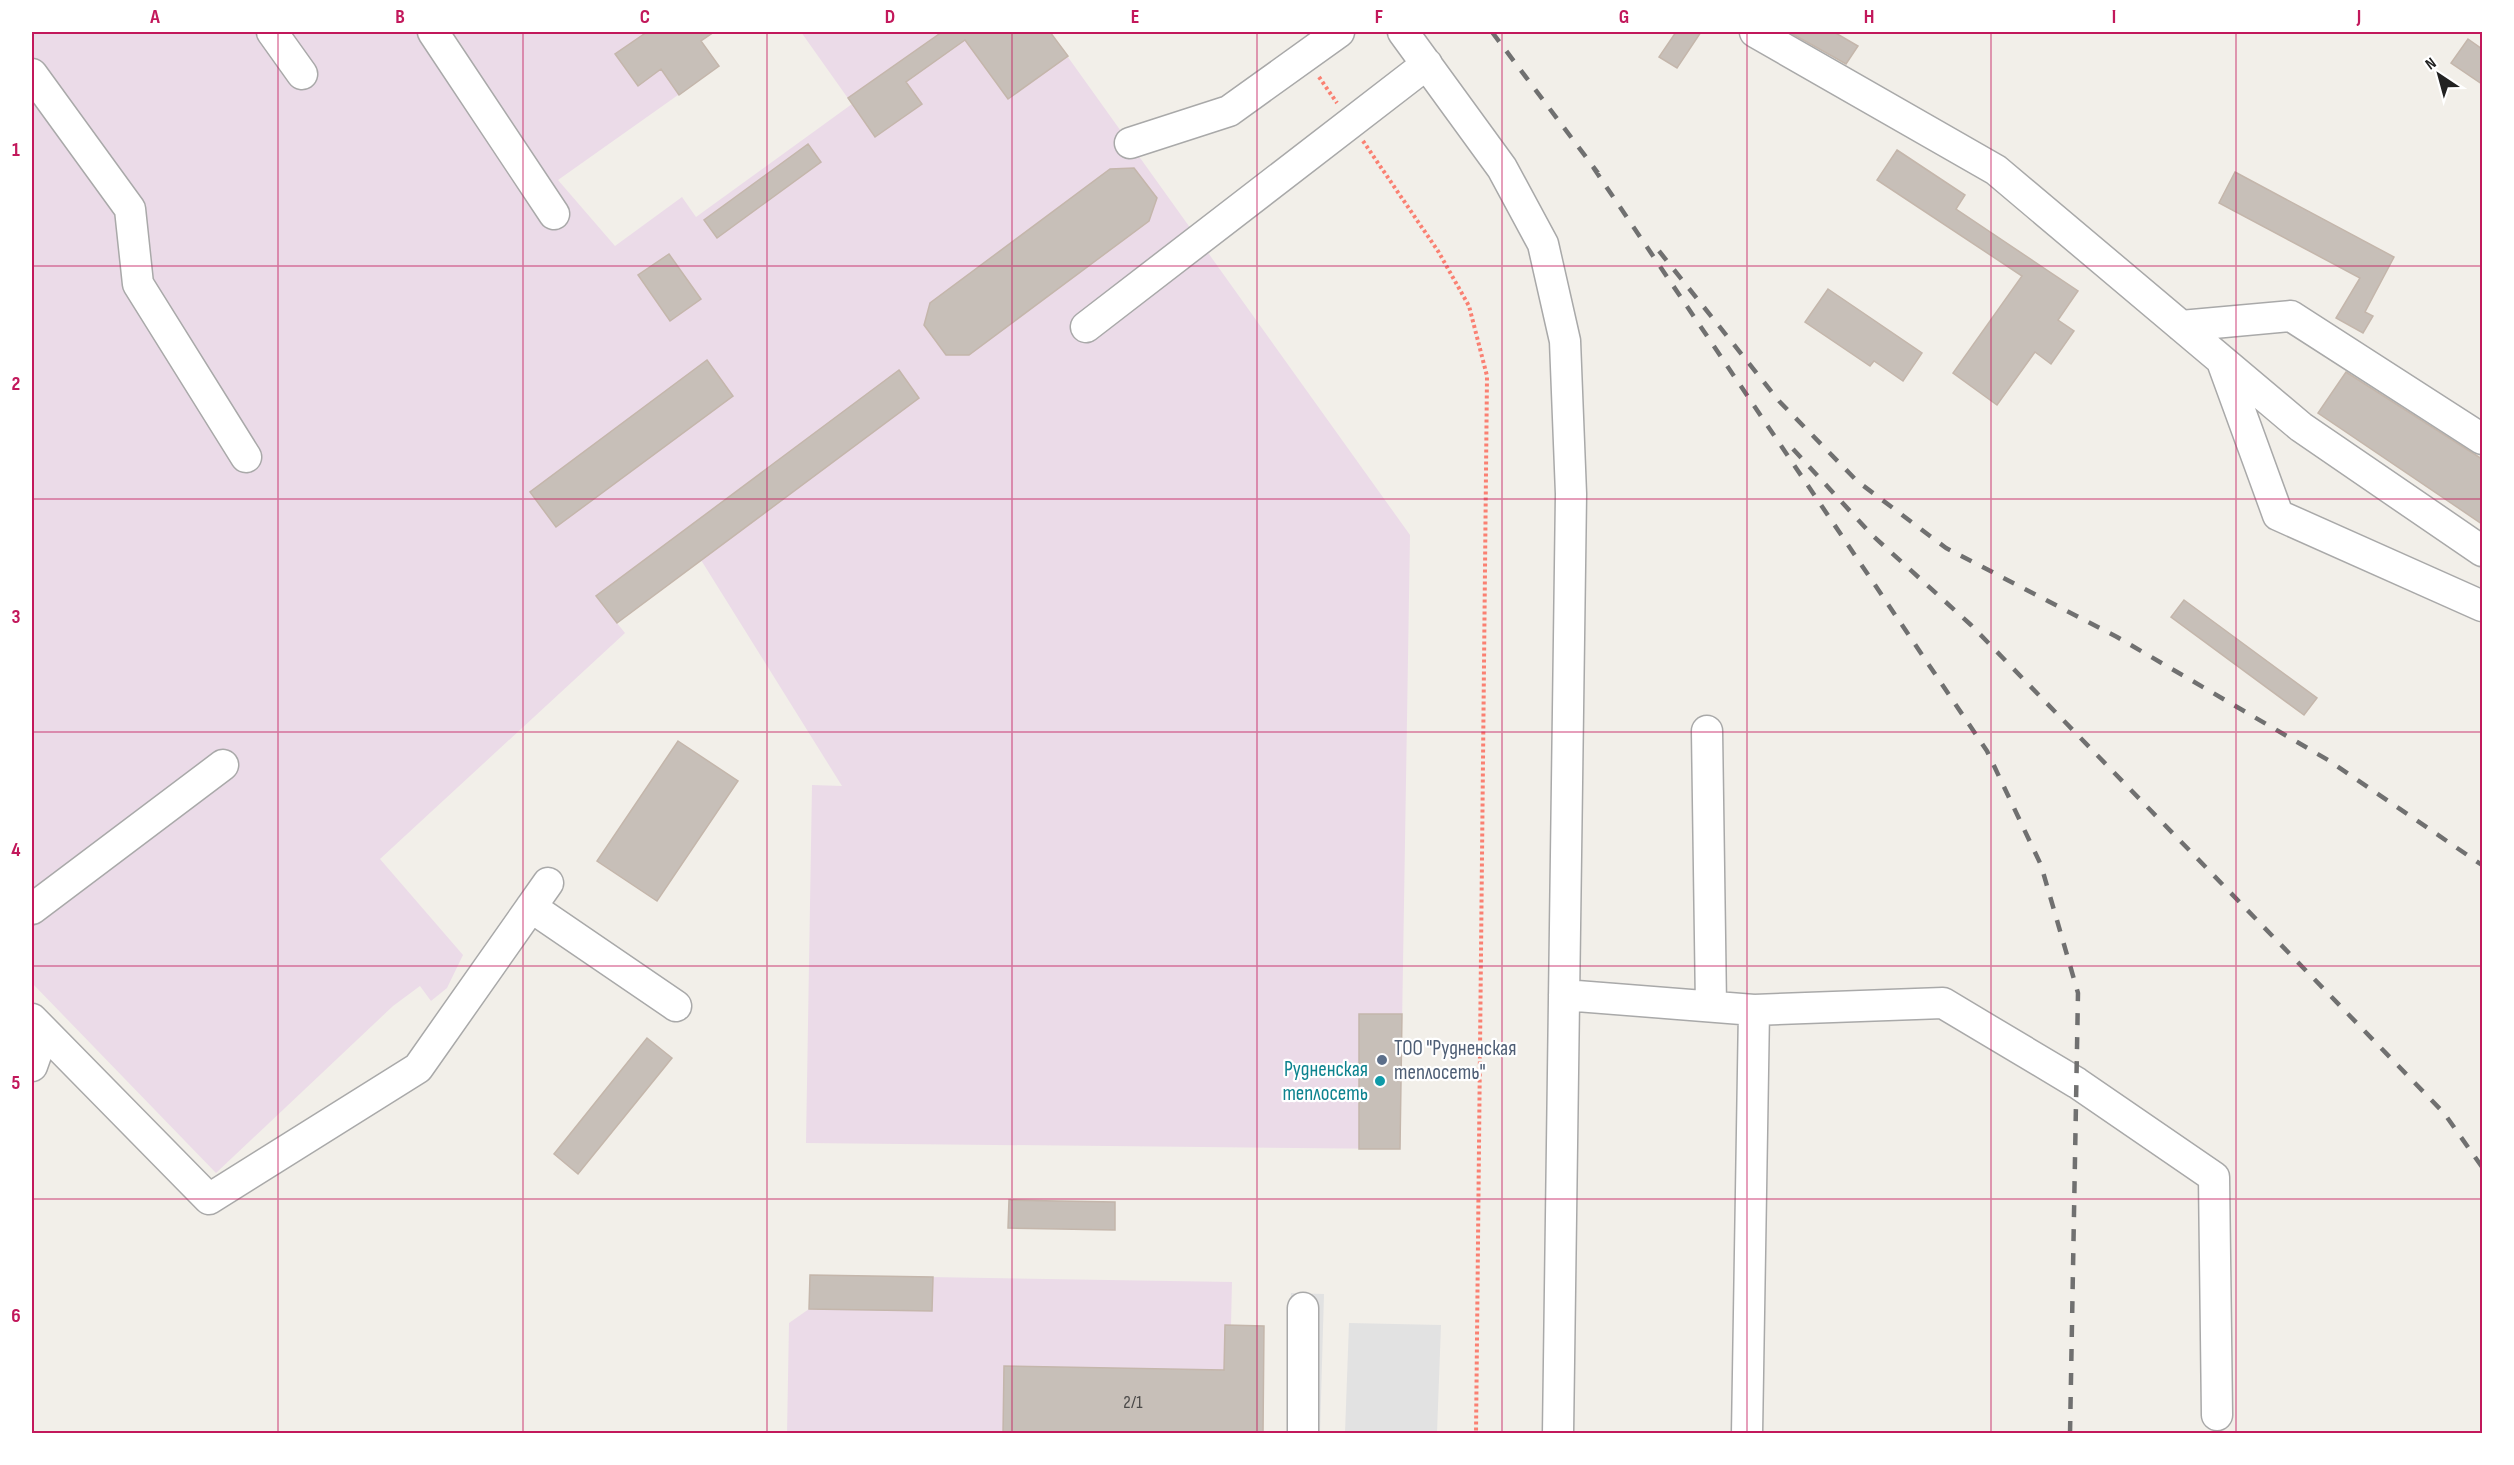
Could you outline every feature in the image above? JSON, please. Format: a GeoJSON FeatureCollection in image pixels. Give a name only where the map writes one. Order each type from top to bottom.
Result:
{"type":"FeatureCollection","features":[{"type":"Feature","properties":{"kind":"street"},"geometry":{"type":"LineString","coordinates":[[272,32],[302,74]]}},
{"type":"Feature","properties":{"kind":"street"},"geometry":{"type":"LineString","coordinates":[[433,32],[554,214]]}},
{"type":"Feature","properties":{"kind":"street"},"geometry":{"type":"LineString","coordinates":[[1130,143],[1228,111],[1339,32]]}},
{"type":"Feature","properties":{"kind":"street"},"geometry":{"type":"LineString","coordinates":[[1404,32],[1502,168],[1543,244],[1565,341],[1571,494],[1558,1434]]}},
{"type":"Feature","properties":{"kind":"street"},"geometry":{"type":"LineString","coordinates":[[1755,32],[1996,170],[2301,427],[2482,551]]}},
{"type":"Feature","properties":{"kind":"street"},"geometry":{"type":"LineString","coordinates":[[1086,327],[1427,64]]}},
{"type":"Feature","properties":{"kind":"street"},"geometry":{"type":"LineString","coordinates":[[32,74],[129,209],[138,284],[246,458]]}},
{"type":"Feature","properties":{"kind":"street"},"geometry":{"type":"LineString","coordinates":[[2181,326],[2292,316],[2482,439]]}},
{"type":"Feature","properties":{"kind":"street"},"geometry":{"type":"LineString","coordinates":[[2222,361],[2278,515],[2482,606]]}},
{"type":"Feature","properties":{"kind":"street"},"geometry":{"type":"LineString","coordinates":[[1707,731],[1711,1006]]}},
{"type":"Feature","properties":{"kind":"street"},"geometry":{"type":"LineString","coordinates":[[32,909],[223,765]]}},
{"type":"Feature","properties":{"kind":"street"},"geometry":{"type":"LineString","coordinates":[[38,1025],[209,1198],[418,1068],[540,895],[676,1006]]}},
{"type":"Feature","properties":{"kind":"street"},"geometry":{"type":"LineString","coordinates":[[1564,995],[1754,1010],[1943,1003],[2077,1083],[2214,1178],[2217,1415]]}},
{"type":"Feature","properties":{"kind":"street"},"geometry":{"type":"LineString","coordinates":[[1747,1434],[1754,1010]]}},
{"type":"Feature","properties":{"kind":"street"},"geometry":{"type":"LineString","coordinates":[[32,1066],[38,1025]]}},
{"type":"Feature","properties":{"kind":"street"},"geometry":{"type":"LineString","coordinates":[[1303,1308],[1303,1434]]}},
{"type":"Feature","properties":{"kind":"path"},"geometry":{"type":"LineString","coordinates":[[1305,56],[1438,251],[1469,306],[1487,376],[1476,1434]]}},
{"type":"Feature","properties":{"kind":"shaded area"},"geometry":{"type":"Polygon","coordinates":[[[32,32],[423,32],[446,64],[465,50],[453,32],[714,32],[701,41],[719,66],[558,180],[615,246],[682,197],[696,217],[852,104],[801,32],[1050,32],[1410,535],[1400,1149],[806,1143],[812,785],[842,786],[701,560],[617,623],[625,633],[380,859],[463,955],[447,988],[431,1001],[420,986],[393,1006],[216,1173],[32,983],[32,32]]]}},
{"type":"Feature","properties":{"kind":"shaded area"},"geometry":{"type":"Polygon","coordinates":[[[810,1275],[1232,1282],[1231,1325],[1264,1326],[1263,1433],[787,1434],[789,1323],[809,1309],[810,1275]]]}},
{"type":"Feature","properties":{"kind":"shaded area"},"geometry":{"type":"Polygon","coordinates":[[[1291,1293],[1324,1294],[1320,1433],[1287,1434],[1291,1293]]]}},
{"type":"Feature","properties":{"kind":"shaded area"},"geometry":{"type":"Polygon","coordinates":[[[1349,1323],[1441,1325],[1437,1433],[1345,1433],[1349,1323]]]}},
{"type":"Feature","properties":{"kind":"building"},"geometry":{"type":"Polygon","coordinates":[[[647,32],[714,32],[701,41],[719,66],[679,95],[661,69],[638,86],[615,54],[647,32]]]}},
{"type":"Feature","properties":{"kind":"building"},"geometry":{"type":"Polygon","coordinates":[[[942,32],[1050,32],[1068,56],[1008,99],[965,40],[906,82],[922,104],[875,137],[848,98],[942,32]]]}},
{"type":"Feature","properties":{"kind":"building"},"geometry":{"type":"Polygon","coordinates":[[[1676,32],[1701,32],[1677,68],[1659,57],[1676,32]]]}},
{"type":"Feature","properties":{"kind":"building"},"geometry":{"type":"Polygon","coordinates":[[[1789,32],[1834,32],[1858,46],[1846,64],[1789,32]]]}},
{"type":"Feature","properties":{"kind":"building"},"geometry":{"type":"Polygon","coordinates":[[[2468,39],[2482,49],[2482,84],[2451,63],[2468,39]]]}},
{"type":"Feature","properties":{"kind":"building"},"geometry":{"type":"Polygon","coordinates":[[[808,144],[821,162],[717,238],[704,220],[808,144]]]}},
{"type":"Feature","properties":{"kind":"building"},"geometry":{"type":"Polygon","coordinates":[[[1897,150],[1965,195],[1956,209],[2078,291],[2058,320],[2074,331],[2051,364],[2035,352],[1997,405],[1953,373],[2022,276],[1877,180],[1897,150]]]}},
{"type":"Feature","properties":{"kind":"building"},"geometry":{"type":"Polygon","coordinates":[[[1134,168],[1157,198],[1149,221],[969,355],[946,355],[924,325],[930,303],[1110,169],[1134,168]]]}},
{"type":"Feature","properties":{"kind":"building"},"geometry":{"type":"Polygon","coordinates":[[[2235,172],[2394,257],[2365,312],[2373,316],[2363,333],[2336,318],[2360,278],[2219,203],[2235,172]]]}},
{"type":"Feature","properties":{"kind":"building"},"geometry":{"type":"Polygon","coordinates":[[[669,254],[701,299],[670,321],[638,275],[669,254]]]}},
{"type":"Feature","properties":{"kind":"building"},"geometry":{"type":"Polygon","coordinates":[[[1828,289],[1922,353],[1903,381],[1874,361],[1870,366],[1805,322],[1828,289]]]}},
{"type":"Feature","properties":{"kind":"building"},"geometry":{"type":"Polygon","coordinates":[[[707,360],[733,396],[556,527],[530,492],[707,360]]]}},
{"type":"Feature","properties":{"kind":"building"},"geometry":{"type":"Polygon","coordinates":[[[899,370],[919,398],[617,623],[596,596],[899,370]]]}},
{"type":"Feature","properties":{"kind":"building"},"geometry":{"type":"Polygon","coordinates":[[[2346,372],[2482,459],[2482,524],[2318,413],[2346,372]]]}},
{"type":"Feature","properties":{"kind":"building"},"geometry":{"type":"Polygon","coordinates":[[[2184,600],[2317,698],[2304,715],[2171,617],[2184,600]]]}},
{"type":"Feature","properties":{"kind":"building"},"geometry":{"type":"Polygon","coordinates":[[[678,741],[738,781],[657,901],[597,861],[678,741]]]}},
{"type":"Feature","properties":{"kind":"building","name":"Рудненская теплосеть"},"geometry":{"type":"Polygon","coordinates":[[[1359,1014],[1402,1014],[1400,1149],[1359,1149],[1359,1014]]]}},
{"type":"Feature","properties":{"kind":"building"},"geometry":{"type":"Polygon","coordinates":[[[647,1038],[672,1058],[578,1174],[554,1154],[647,1038]]]}},
{"type":"Feature","properties":{"kind":"building"},"geometry":{"type":"Polygon","coordinates":[[[1009,1200],[1115,1202],[1115,1230],[1008,1228],[1009,1200]]]}},
{"type":"Feature","properties":{"kind":"building"},"geometry":{"type":"Polygon","coordinates":[[[810,1275],[933,1277],[932,1311],[809,1309],[810,1275]]]}},
{"type":"Feature","properties":{"kind":"building"},"geometry":{"type":"Polygon","coordinates":[[[1225,1325],[1264,1326],[1263,1434],[1003,1434],[1004,1366],[1224,1370],[1225,1325]]]}},
{"type":"Feature","properties":{"kind":"railway"},"geometry":{"type":"LineString","coordinates":[[1492,32],[1598,173]]}},
{"type":"Feature","properties":{"kind":"railway"},"geometry":{"type":"LineString","coordinates":[[1593,167],[1987,751],[2041,865],[2078,993],[2070,1434]]}},
{"type":"Feature","properties":{"kind":"railway"},"geometry":{"type":"LineString","coordinates":[[1659,251],[1779,401],[1857,481],[1946,548],[2117,637],[2328,760],[2482,865]]}},
{"type":"Feature","properties":{"kind":"railway"},"geometry":{"type":"LineString","coordinates":[[1793,449],[1872,535],[1971,625],[2444,1113],[2482,1167]]}},
{"type":"Feature","properties":{"kind":"place","name":"ТОО \"Рудненская теплосеть\""},"geometry":{"type":"Point","coordinates":[1382,1060]}},
{"type":"Feature","properties":{"kind":"place","name":"Рудненская теплосеть"},"geometry":{"type":"Point","coordinates":[1380,1081]}}]}
